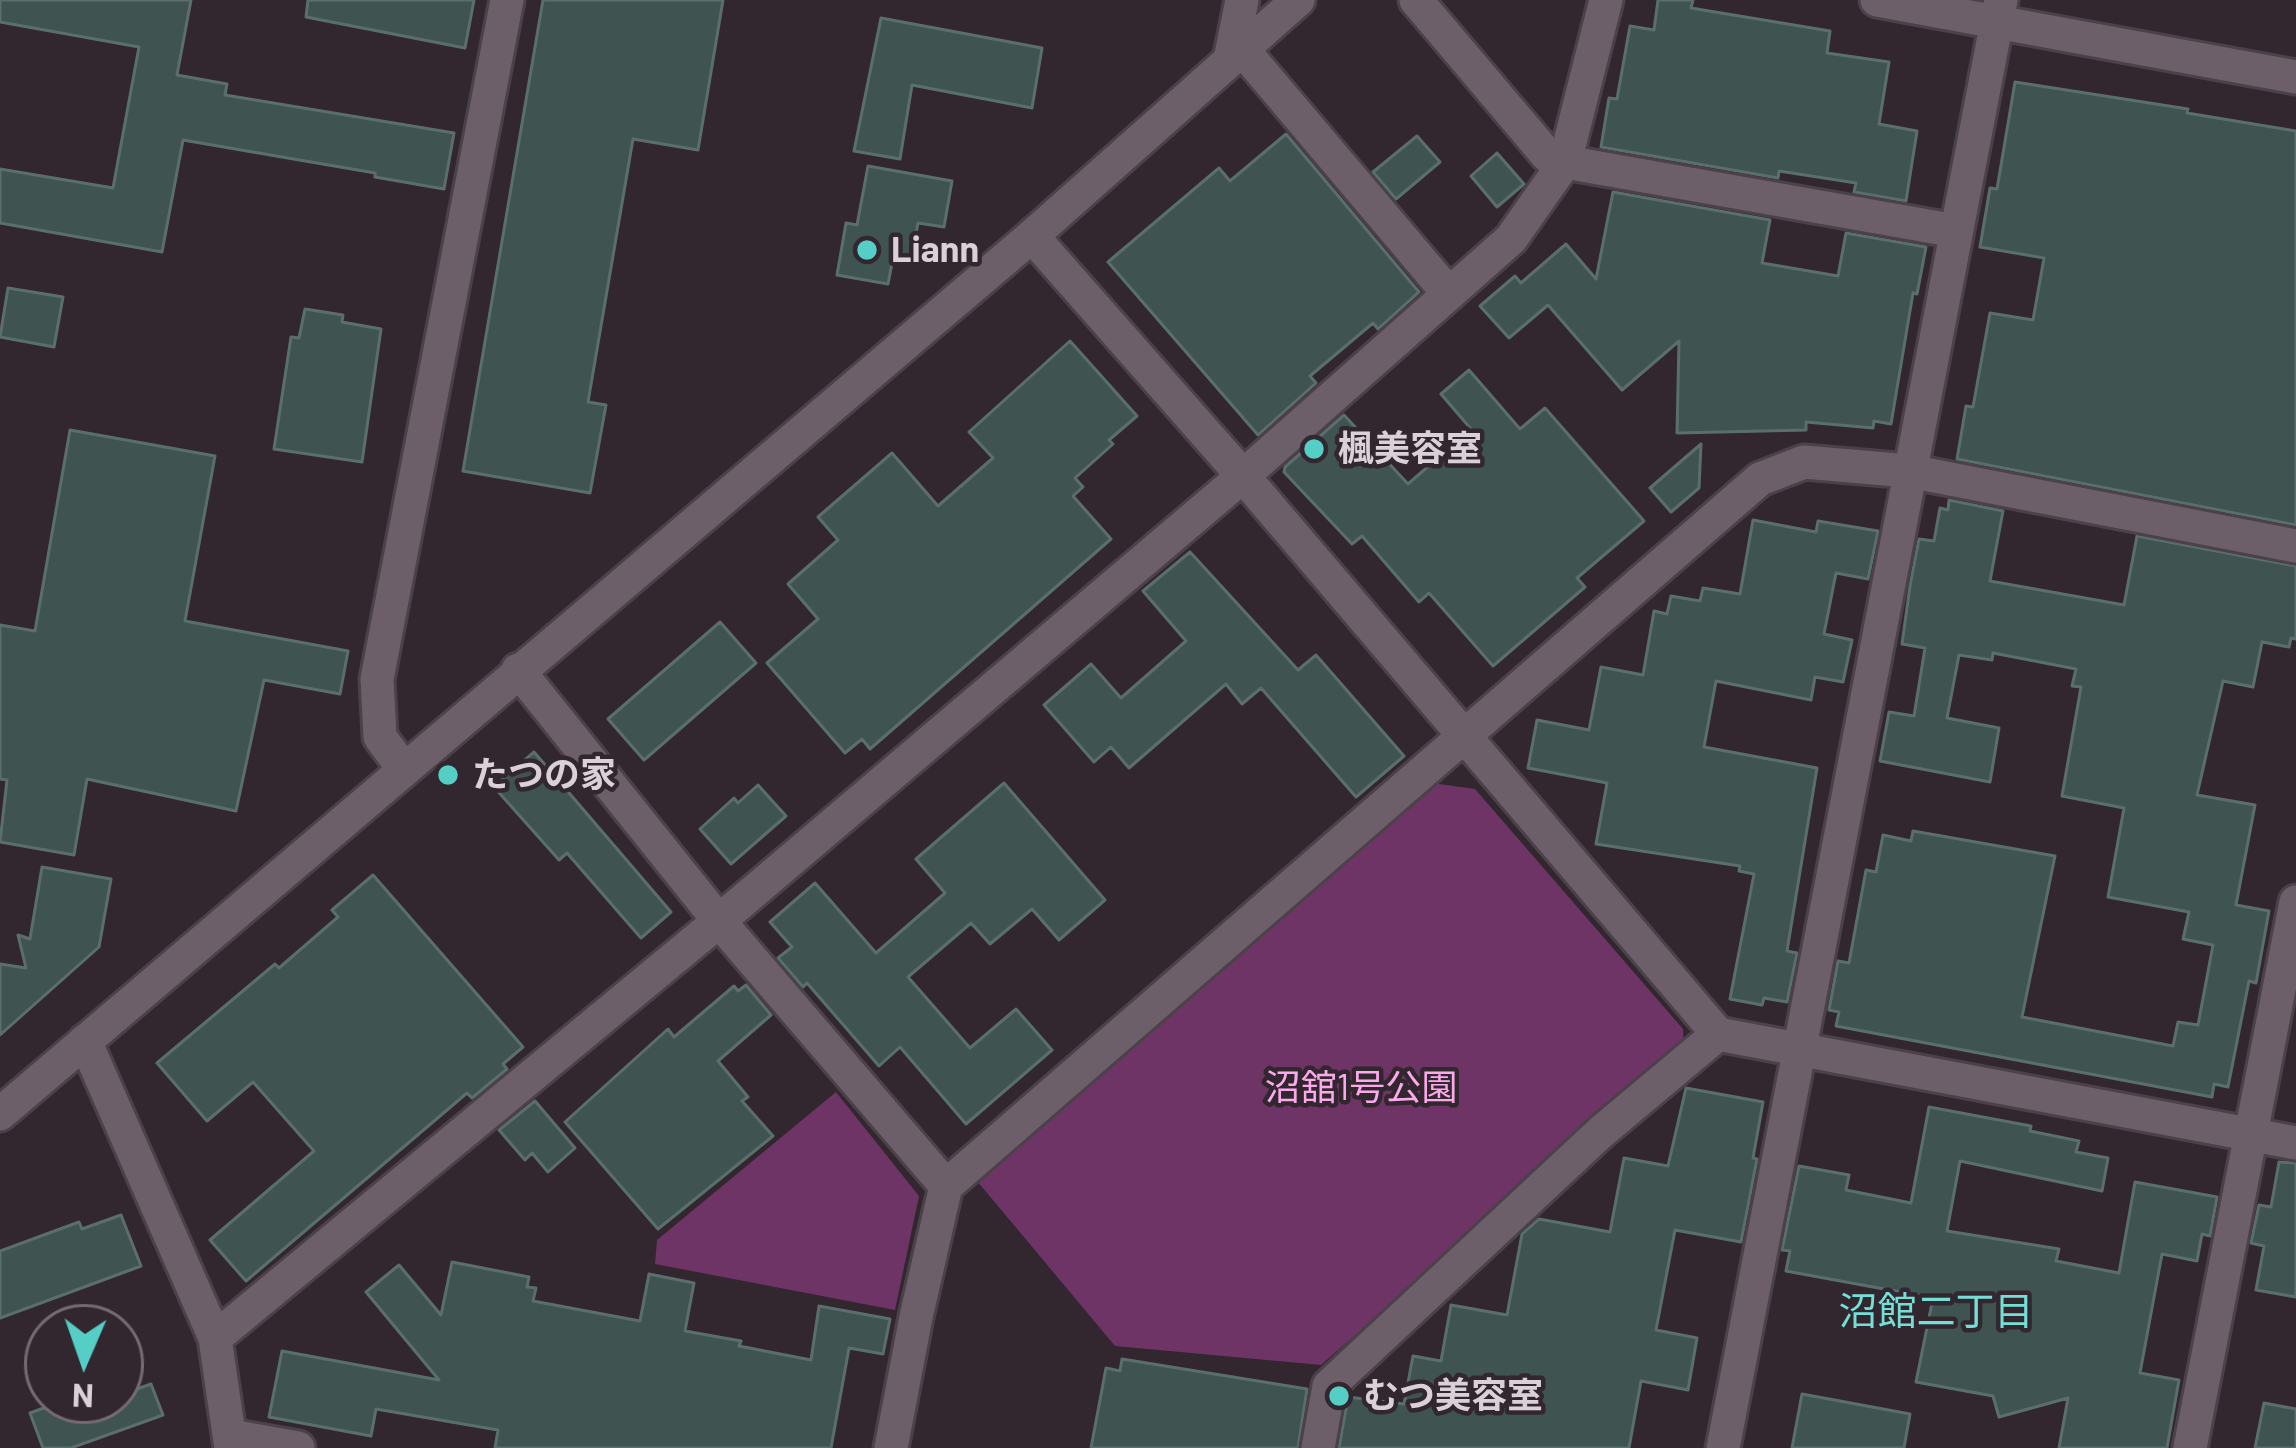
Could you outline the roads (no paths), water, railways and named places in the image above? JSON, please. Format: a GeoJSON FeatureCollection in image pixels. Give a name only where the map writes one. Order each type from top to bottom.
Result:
{"type":"FeatureCollection","features":[{"type":"Feature","properties":{"kind":"street"},"geometry":{"type":"LineString","coordinates":[[403,768],[380,737],[377,679],[507,0]]}},
{"type":"Feature","properties":{"kind":"street"},"geometry":{"type":"LineString","coordinates":[[1242,0],[1236,54],[1449,294]]}},
{"type":"Feature","properties":{"kind":"street"},"geometry":{"type":"LineString","coordinates":[[0,1114],[1032,236],[1298,0]]}},
{"type":"Feature","properties":{"kind":"street"},"geometry":{"type":"LineString","coordinates":[[1416,0],[1547,155],[1956,231]]}},
{"type":"Feature","properties":{"kind":"street"},"geometry":{"type":"LineString","coordinates":[[215,1339],[719,921],[1243,476],[1511,239],[1565,162],[1606,0]]}},
{"type":"Feature","properties":{"kind":"street"},"geometry":{"type":"LineString","coordinates":[[1877,0],[1999,10],[2296,76]]}},
{"type":"Feature","properties":{"kind":"street"},"geometry":{"type":"LineString","coordinates":[[1724,1448],[1999,10]]}},
{"type":"Feature","properties":{"kind":"street"},"geometry":{"type":"LineString","coordinates":[[1032,236],[1718,1034],[2296,1143]]}},
{"type":"Feature","properties":{"kind":"street"},"geometry":{"type":"LineString","coordinates":[[891,1448],[946,1186],[1760,479],[1804,461],[1909,471],[2296,546]]}},
{"type":"Feature","properties":{"kind":"street"},"geometry":{"type":"LineString","coordinates":[[518,670],[719,921],[946,1186]]}},
{"type":"Feature","properties":{"kind":"street"},"geometry":{"type":"LineString","coordinates":[[2190,1448],[2296,902]]}},
{"type":"Feature","properties":{"kind":"street"},"geometry":{"type":"LineString","coordinates":[[1318,1448],[1329,1386],[1601,1132],[1718,1034]]}},
{"type":"Feature","properties":{"kind":"street"},"geometry":{"type":"LineString","coordinates":[[85,1041],[215,1339],[231,1442],[298,1448]]}},
{"type":"Feature","properties":{"kind":"place","name":"Liann"},"geometry":{"type":"Point","coordinates":[867,250]}},
{"type":"Feature","properties":{"kind":"place","name":"楓美容室"},"geometry":{"type":"Point","coordinates":[1314,449]}},
{"type":"Feature","properties":{"kind":"place","name":"たつの家"},"geometry":{"type":"Point","coordinates":[448,775]}},
{"type":"Feature","properties":{"kind":"place","name":"むつ美容室"},"geometry":{"type":"Point","coordinates":[1339,1396]}},
{"type":"Feature","properties":{"kind":"district","name":"沼館二丁目"},"geometry":{"type":"Point","coordinates":[1936,1312]}},
{"type":"Feature","properties":{"kind":"park label","name":"沼舘1号公園"},"geometry":{"type":"Point","coordinates":[1361,1088]}}]}
